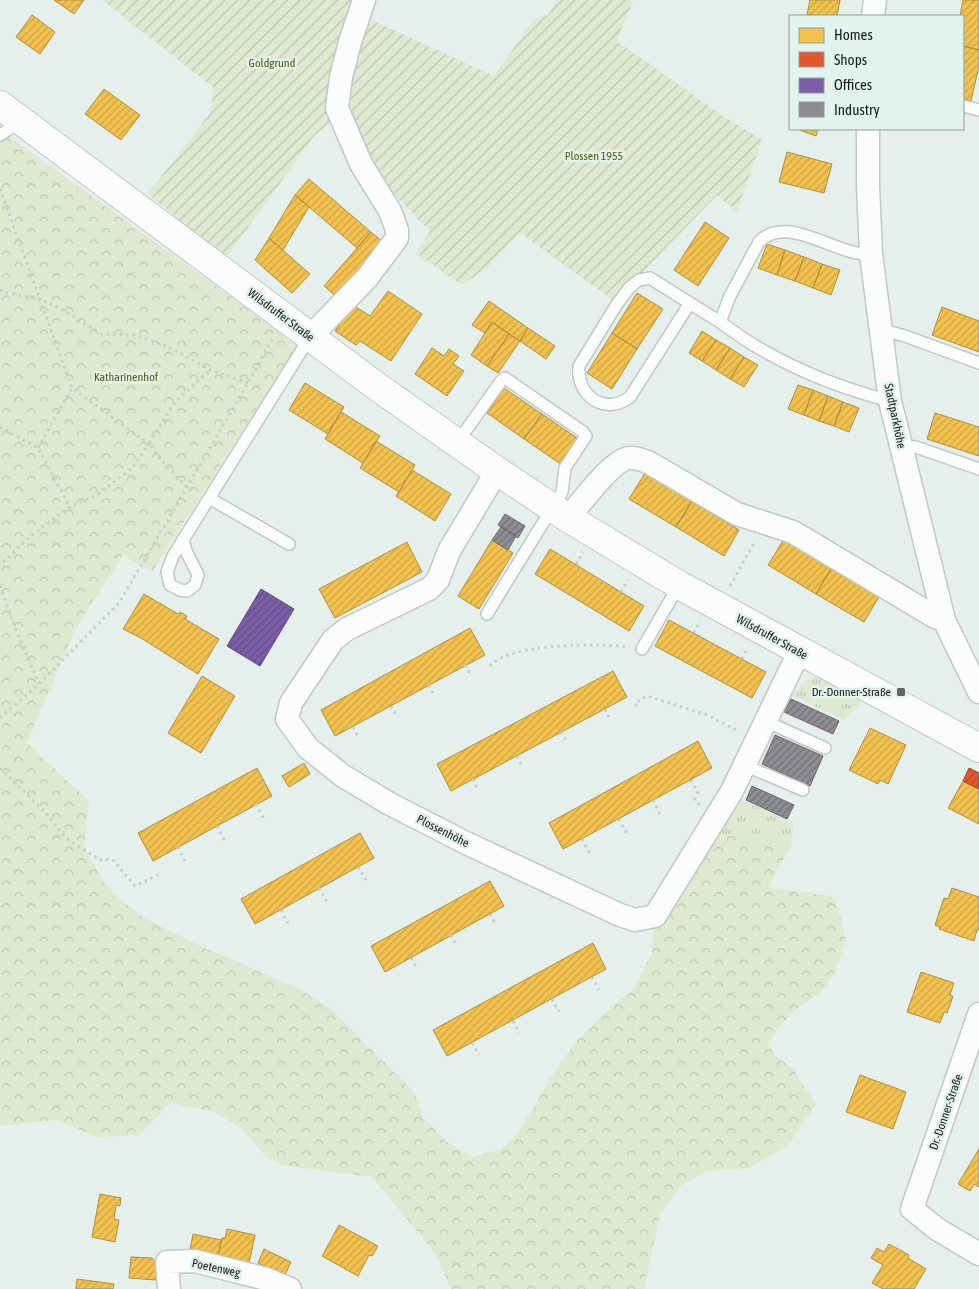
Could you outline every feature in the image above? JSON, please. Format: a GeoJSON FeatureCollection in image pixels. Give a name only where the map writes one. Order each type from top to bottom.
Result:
{"type":"FeatureCollection","features":[{"type":"Feature","properties":{"kind":"main road","name":"Wilsdruffer Straße"},"geometry":{"type":"LineString","coordinates":[[0,105],[11,128],[284,318],[497,471],[561,513],[679,585],[799,652],[979,748]]}},
{"type":"Feature","properties":{"kind":"street"},"geometry":{"type":"LineString","coordinates":[[310,337],[366,278],[397,238],[397,230],[390,211],[361,164],[337,108],[341,77],[364,0]]}},
{"type":"Feature","properties":{"kind":"street"},"geometry":{"type":"LineString","coordinates":[[873,15],[874,0]]}},
{"type":"Feature","properties":{"kind":"street","name":"Stadtparkhöhe"},"geometry":{"type":"LineString","coordinates":[[868,130],[871,254],[879,329],[890,401],[944,620],[979,692]]}},
{"type":"Feature","properties":{"kind":"street"},"geometry":{"type":"LineString","coordinates":[[561,513],[620,461],[628,458],[637,458],[648,462],[736,514],[793,532],[935,617],[944,620]]}},
{"type":"Feature","properties":{"kind":"street","name":"Plossenhöhe"},"geometry":{"type":"LineString","coordinates":[[497,471],[449,551],[438,580],[428,589],[347,628],[333,640],[291,703],[287,719],[308,748],[343,776],[390,804],[482,851],[620,915],[635,920],[655,916],[732,791],[799,652]]}},
{"type":"Feature","properties":{"kind":"street","name":"Dr.-Donner-Straße"},"geometry":{"type":"LineString","coordinates":[[979,1014],[912,1210],[937,1229],[979,1254]]}},
{"type":"Feature","properties":{"kind":"street","name":"Poetenweg"},"geometry":{"type":"LineString","coordinates":[[169,1289],[167,1262],[194,1262],[266,1279],[290,1289]]}},
{"type":"Feature","properties":{"kind":"lane"},"geometry":{"type":"LineString","coordinates":[[964,106],[979,110]]}},
{"type":"Feature","properties":{"kind":"lane"},"geometry":{"type":"LineString","coordinates":[[720,322],[730,296],[759,242],[765,235],[774,231],[795,233],[816,239],[842,250],[863,255],[871,254]]}},
{"type":"Feature","properties":{"kind":"lane"},"geometry":{"type":"LineString","coordinates":[[690,303],[630,397],[621,403],[608,405],[591,398],[582,387],[578,378],[579,366],[617,304],[630,287],[640,280],[650,278],[690,303],[720,322],[755,347],[804,371],[859,392],[890,401]]}},
{"type":"Feature","properties":{"kind":"lane"},"geometry":{"type":"LineString","coordinates":[[879,329],[905,336],[979,363]]}},
{"type":"Feature","properties":{"kind":"lane"},"geometry":{"type":"LineString","coordinates":[[183,539],[310,337]]}},
{"type":"Feature","properties":{"kind":"lane"},"geometry":{"type":"LineString","coordinates":[[457,443],[505,378],[583,432],[586,436],[565,468],[561,513],[487,614]]}},
{"type":"Feature","properties":{"kind":"lane"},"geometry":{"type":"LineString","coordinates":[[901,446],[916,447],[979,469]]}},
{"type":"Feature","properties":{"kind":"lane"},"geometry":{"type":"LineString","coordinates":[[209,498],[289,544]]}},
{"type":"Feature","properties":{"kind":"lane"},"geometry":{"type":"LineString","coordinates":[[642,649],[679,585]]}},
{"type":"Feature","properties":{"kind":"lane"},"geometry":{"type":"LineString","coordinates":[[760,731],[825,748]]}},
{"type":"Feature","properties":{"kind":"lane"},"geometry":{"type":"LineString","coordinates":[[744,765],[803,790]]}},
{"type":"Feature","properties":{"kind":"path"},"geometry":{"type":"LineString","coordinates":[[0,189],[72,388],[150,444],[168,468],[187,487]]}},
{"type":"Feature","properties":{"kind":"path"},"geometry":{"type":"LineString","coordinates":[[1,293],[39,299],[54,305],[102,334],[136,335],[174,349],[210,370],[248,383]]}},
{"type":"Feature","properties":{"kind":"path"},"geometry":{"type":"LineString","coordinates":[[0,718],[39,684],[119,603],[284,318]]}},
{"type":"Feature","properties":{"kind":"path"},"geometry":{"type":"LineString","coordinates":[[0,565],[32,535],[70,507],[98,494],[131,469],[150,444],[175,402],[210,370]]}},
{"type":"Feature","properties":{"kind":"path"},"geometry":{"type":"LineString","coordinates":[[38,448],[72,388]]}},
{"type":"Feature","properties":{"kind":"path"},"geometry":{"type":"LineString","coordinates":[[0,427],[38,448],[70,507]]}},
{"type":"Feature","properties":{"kind":"path"},"geometry":{"type":"LineString","coordinates":[[718,607],[743,564],[763,522]]}},
{"type":"Feature","properties":{"kind":"path"},"geometry":{"type":"LineString","coordinates":[[0,586],[39,684]]}},
{"type":"Feature","properties":{"kind":"path"},"geometry":{"type":"LineString","coordinates":[[490,666],[508,656],[564,645],[616,645],[642,649]]}},
{"type":"Feature","properties":{"kind":"path"},"geometry":{"type":"LineString","coordinates":[[465,666],[471,676]]}},
{"type":"Feature","properties":{"kind":"path"},"geometry":{"type":"LineString","coordinates":[[429,686],[434,696]]}},
{"type":"Feature","properties":{"kind":"path"},"geometry":{"type":"LineString","coordinates":[[637,706],[635,704],[647,696],[760,731]]}},
{"type":"Feature","properties":{"kind":"path"},"geometry":{"type":"LineString","coordinates":[[391,706],[397,716]]}},
{"type":"Feature","properties":{"kind":"path"},"geometry":{"type":"LineString","coordinates":[[605,709],[610,720]]}},
{"type":"Feature","properties":{"kind":"path"},"geometry":{"type":"LineString","coordinates":[[352,727],[358,737]]}},
{"type":"Feature","properties":{"kind":"path"},"geometry":{"type":"LineString","coordinates":[[561,732],[567,743]]}},
{"type":"Feature","properties":{"kind":"path"},"geometry":{"type":"LineString","coordinates":[[516,756],[522,766]]}},
{"type":"Feature","properties":{"kind":"path"},"geometry":{"type":"LineString","coordinates":[[0,768],[46,813],[66,838],[100,860],[112,859],[135,886],[162,873]]}},
{"type":"Feature","properties":{"kind":"path"},"geometry":{"type":"LineString","coordinates":[[473,779],[478,790]]}},
{"type":"Feature","properties":{"kind":"path"},"geometry":{"type":"LineString","coordinates":[[691,780],[699,795]]}},
{"type":"Feature","properties":{"kind":"path"},"geometry":{"type":"LineString","coordinates":[[653,800],[661,816]]}},
{"type":"Feature","properties":{"kind":"path"},"geometry":{"type":"LineString","coordinates":[[256,804],[264,819]]}},
{"type":"Feature","properties":{"kind":"path"},"geometry":{"type":"LineString","coordinates":[[619,819],[627,834]]}},
{"type":"Feature","properties":{"kind":"path"},"geometry":{"type":"LineString","coordinates":[[217,826],[224,840]]}},
{"type":"Feature","properties":{"kind":"path"},"geometry":{"type":"LineString","coordinates":[[582,839],[590,854]]}},
{"type":"Feature","properties":{"kind":"path"},"geometry":{"type":"LineString","coordinates":[[178,847],[185,861]]}},
{"type":"Feature","properties":{"kind":"path"},"geometry":{"type":"LineString","coordinates":[[358,867],[366,880]]}},
{"type":"Feature","properties":{"kind":"path"},"geometry":{"type":"LineString","coordinates":[[319,888],[326,902]]}},
{"type":"Feature","properties":{"kind":"path"},"geometry":{"type":"LineString","coordinates":[[281,910],[288,923]]}},
{"type":"Feature","properties":{"kind":"path"},"geometry":{"type":"LineString","coordinates":[[490,914],[496,925]]}},
{"type":"Feature","properties":{"kind":"path"},"geometry":{"type":"LineString","coordinates":[[451,936],[457,946]]}},
{"type":"Feature","properties":{"kind":"path"},"geometry":{"type":"LineString","coordinates":[[411,958],[416,968]]}},
{"type":"Feature","properties":{"kind":"path"},"geometry":{"type":"LineString","coordinates":[[592,977],[599,990]]}},
{"type":"Feature","properties":{"kind":"path"},"geometry":{"type":"LineString","coordinates":[[552,999],[559,1012]]}},
{"type":"Feature","properties":{"kind":"path"},"geometry":{"type":"LineString","coordinates":[[512,1020],[519,1033]]}},
{"type":"Feature","properties":{"kind":"path"},"geometry":{"type":"LineString","coordinates":[[472,1043],[479,1055]]}},
{"type":"Feature","properties":{"kind":"green space","name":"Goldgrund"},"geometry":{"type":"Polygon","coordinates":[[[102,0],[355,0],[336,67],[330,123],[314,136],[226,258],[148,194],[210,113],[214,88],[102,0]]]}},
{"type":"Feature","properties":{"kind":"green space","name":"Plossen 1955"},"geometry":{"type":"Polygon","coordinates":[[[557,0],[633,0],[617,41],[720,114],[762,140],[737,212],[717,195],[637,278],[617,303],[520,233],[487,268],[462,285],[416,253],[430,231],[399,200],[371,163],[352,123],[347,101],[348,79],[363,16],[494,76],[534,19],[548,15],[557,0]]]}},
{"type":"Feature","properties":{"kind":"green space","name":"Katharinenhof"},"geometry":{"type":"Polygon","coordinates":[[[10,137],[297,345],[152,572],[123,555],[75,629],[27,743],[89,801],[84,847],[102,879],[116,896],[144,918],[204,948],[301,990],[330,1008],[414,1092],[423,1117],[447,1142],[473,1157],[501,1150],[518,1133],[553,1074],[578,1039],[612,1006],[632,991],[652,953],[654,921],[660,916],[719,834],[791,846],[768,887],[835,897],[846,939],[835,973],[822,991],[799,1007],[779,1027],[769,1043],[773,1054],[792,1068],[816,1104],[788,1145],[749,1168],[706,1171],[680,1186],[660,1215],[644,1289],[451,1289],[435,1253],[372,1177],[282,1165],[266,1157],[244,1131],[216,1112],[171,1103],[139,1135],[98,1137],[55,1120],[0,1126],[0,142],[10,137]]]}},
{"type":"Feature","properties":{"kind":"green space"},"geometry":{"type":"Polygon","coordinates":[[[818,676],[862,701],[844,720],[791,695],[806,681],[818,676]]]}},
{"type":"Feature","properties":{"kind":"green space"},"geometry":{"type":"Polygon","coordinates":[[[740,799],[794,823],[791,846],[719,834],[740,799]]]}},
{"type":"Feature","properties":{"kind":"building: Homes"},"geometry":{"type":"Polygon","coordinates":[[[54,0],[84,0],[74,14],[54,0]]]}},
{"type":"Feature","properties":{"kind":"building: Homes"},"geometry":{"type":"Polygon","coordinates":[[[810,0],[840,0],[837,15],[807,15],[810,0]]]}},
{"type":"Feature","properties":{"kind":"building: Homes"},"geometry":{"type":"Polygon","coordinates":[[[963,0],[979,0],[979,50],[964,46],[964,15],[960,15],[963,0]]]}},
{"type":"Feature","properties":{"kind":"building: Homes"},"geometry":{"type":"Polygon","coordinates":[[[32,15],[55,32],[40,54],[16,37],[32,15]]]}},
{"type":"Feature","properties":{"kind":"building: Homes"},"geometry":{"type":"Polygon","coordinates":[[[964,46],[979,50],[979,66],[971,101],[964,99],[964,46]]]}},
{"type":"Feature","properties":{"kind":"building: Homes"},"geometry":{"type":"Polygon","coordinates":[[[104,89],[140,115],[121,140],[85,114],[104,89]]]}},
{"type":"Feature","properties":{"kind":"building: Homes"},"geometry":{"type":"Polygon","coordinates":[[[800,130],[818,130],[816,136],[800,130]]]}},
{"type":"Feature","properties":{"kind":"building: Homes"},"geometry":{"type":"Polygon","coordinates":[[[787,152],[832,164],[824,193],[779,182],[787,152]]]}},
{"type":"Feature","properties":{"kind":"building: Homes"},"geometry":{"type":"Polygon","coordinates":[[[309,179],[371,232],[357,248],[295,195],[309,179]]]}},
{"type":"Feature","properties":{"kind":"building: Homes"},"geometry":{"type":"Polygon","coordinates":[[[295,195],[309,207],[283,250],[269,238],[295,195]]]}},
{"type":"Feature","properties":{"kind":"building: Homes"},"geometry":{"type":"Polygon","coordinates":[[[705,222],[729,238],[698,286],[674,270],[705,222]]]}},
{"type":"Feature","properties":{"kind":"building: Homes"},"geometry":{"type":"Polygon","coordinates":[[[371,232],[385,244],[339,299],[324,286],[371,232]]]}},
{"type":"Feature","properties":{"kind":"building: Homes"},"geometry":{"type":"Polygon","coordinates":[[[269,238],[310,274],[292,293],[255,260],[269,238]]]}},
{"type":"Feature","properties":{"kind":"building: Homes"},"geometry":{"type":"Polygon","coordinates":[[[767,244],[785,250],[777,275],[758,268],[767,244]]]}},
{"type":"Feature","properties":{"kind":"building: Homes"},"geometry":{"type":"Polygon","coordinates":[[[785,250],[804,257],[795,281],[777,275],[785,250]]]}},
{"type":"Feature","properties":{"kind":"building: Homes"},"geometry":{"type":"Polygon","coordinates":[[[804,257],[822,264],[813,288],[795,281],[804,257]]]}},
{"type":"Feature","properties":{"kind":"building: Homes"},"geometry":{"type":"Polygon","coordinates":[[[822,264],[840,270],[831,295],[813,288],[822,264]]]}},
{"type":"Feature","properties":{"kind":"building: Homes"},"geometry":{"type":"Polygon","coordinates":[[[388,291],[422,314],[391,361],[360,341],[356,345],[335,331],[353,305],[370,316],[388,291]]]}},
{"type":"Feature","properties":{"kind":"building: Homes"},"geometry":{"type":"Polygon","coordinates":[[[637,293],[663,309],[637,349],[612,333],[637,293]]]}},
{"type":"Feature","properties":{"kind":"building: Homes"},"geometry":{"type":"Polygon","coordinates":[[[489,301],[528,328],[520,341],[492,322],[485,333],[472,325],[489,301]]]}},
{"type":"Feature","properties":{"kind":"building: Homes"},"geometry":{"type":"Polygon","coordinates":[[[942,307],[979,321],[979,352],[932,335],[942,307]]]}},
{"type":"Feature","properties":{"kind":"building: Homes"},"geometry":{"type":"Polygon","coordinates":[[[492,322],[509,334],[487,366],[471,355],[492,322]]]}},
{"type":"Feature","properties":{"kind":"building: Homes"},"geometry":{"type":"Polygon","coordinates":[[[528,328],[555,346],[546,359],[520,341],[528,328]]]}},
{"type":"Feature","properties":{"kind":"building: Homes"},"geometry":{"type":"Polygon","coordinates":[[[702,331],[716,340],[702,361],[689,353],[702,331]]]}},
{"type":"Feature","properties":{"kind":"building: Homes"},"geometry":{"type":"Polygon","coordinates":[[[612,333],[637,349],[612,389],[587,373],[612,333]]]}},
{"type":"Feature","properties":{"kind":"building: Homes"},"geometry":{"type":"Polygon","coordinates":[[[509,334],[520,341],[498,373],[487,366],[509,334]]]}},
{"type":"Feature","properties":{"kind":"building: Homes"},"geometry":{"type":"Polygon","coordinates":[[[716,340],[730,348],[716,370],[702,361],[716,340]]]}},
{"type":"Feature","properties":{"kind":"building: Homes"},"geometry":{"type":"Polygon","coordinates":[[[432,348],[444,356],[449,349],[459,356],[453,364],[464,371],[447,396],[415,374],[432,348]]]}},
{"type":"Feature","properties":{"kind":"building: Homes"},"geometry":{"type":"Polygon","coordinates":[[[730,348],[744,357],[730,379],[716,370],[730,348]]]}},
{"type":"Feature","properties":{"kind":"building: Homes"},"geometry":{"type":"Polygon","coordinates":[[[744,357],[758,365],[744,387],[730,379],[744,357]]]}},
{"type":"Feature","properties":{"kind":"building: Homes"},"geometry":{"type":"Polygon","coordinates":[[[305,383],[344,407],[328,434],[289,410],[305,383]]]}},
{"type":"Feature","properties":{"kind":"building: Homes"},"geometry":{"type":"Polygon","coordinates":[[[798,385],[813,390],[804,415],[788,409],[798,385]]]}},
{"type":"Feature","properties":{"kind":"building: Homes"},"geometry":{"type":"Polygon","coordinates":[[[504,388],[542,414],[524,439],[487,413],[504,388]]]}},
{"type":"Feature","properties":{"kind":"building: Homes"},"geometry":{"type":"Polygon","coordinates":[[[813,390],[828,396],[819,421],[804,415],[813,390]]]}},
{"type":"Feature","properties":{"kind":"building: Homes"},"geometry":{"type":"Polygon","coordinates":[[[828,396],[843,402],[834,426],[819,421],[828,396]]]}},
{"type":"Feature","properties":{"kind":"building: Homes"},"geometry":{"type":"Polygon","coordinates":[[[843,402],[859,408],[849,432],[834,426],[843,402]]]}},
{"type":"Feature","properties":{"kind":"building: Homes"},"geometry":{"type":"Polygon","coordinates":[[[341,412],[380,436],[363,463],[325,439],[341,412]]]}},
{"type":"Feature","properties":{"kind":"building: Homes"},"geometry":{"type":"Polygon","coordinates":[[[935,413],[979,427],[979,456],[927,439],[935,413]]]}},
{"type":"Feature","properties":{"kind":"building: Homes"},"geometry":{"type":"Polygon","coordinates":[[[542,414],[580,440],[562,465],[524,439],[542,414]]]}},
{"type":"Feature","properties":{"kind":"building: Homes"},"geometry":{"type":"Polygon","coordinates":[[[376,441],[415,465],[399,492],[360,468],[376,441]]]}},
{"type":"Feature","properties":{"kind":"building: Homes"},"geometry":{"type":"Polygon","coordinates":[[[412,470],[451,494],[435,521],[396,496],[412,470]]]}},
{"type":"Feature","properties":{"kind":"building: Homes"},"geometry":{"type":"Polygon","coordinates":[[[645,473],[692,501],[676,527],[629,499],[645,473]]]}},
{"type":"Feature","properties":{"kind":"building: Homes"},"geometry":{"type":"Polygon","coordinates":[[[692,501],[739,530],[724,556],[676,527],[692,501]]]}},
{"type":"Feature","properties":{"kind":"building: Homes"},"geometry":{"type":"Polygon","coordinates":[[[784,539],[832,567],[816,594],[768,565],[784,539]]]}},
{"type":"Feature","properties":{"kind":"building: Homes"},"geometry":{"type":"Polygon","coordinates":[[[492,540],[513,553],[479,609],[458,596],[492,540]]]}},
{"type":"Feature","properties":{"kind":"building: Homes"},"geometry":{"type":"Polygon","coordinates":[[[407,542],[422,572],[335,618],[319,589],[407,542]]]}},
{"type":"Feature","properties":{"kind":"building: Homes"},"geometry":{"type":"Polygon","coordinates":[[[550,549],[644,606],[629,631],[535,574],[550,549]]]}},
{"type":"Feature","properties":{"kind":"building: Homes"},"geometry":{"type":"Polygon","coordinates":[[[832,567],[880,595],[864,622],[816,594],[832,567]]]}},
{"type":"Feature","properties":{"kind":"building: Homes"},"geometry":{"type":"Polygon","coordinates":[[[144,594],[178,614],[180,612],[187,616],[185,619],[219,639],[198,674],[141,638],[123,629],[144,594]]]}},
{"type":"Feature","properties":{"kind":"building: Homes"},"geometry":{"type":"Polygon","coordinates":[[[669,620],[766,672],[752,698],[655,646],[669,620]]]}},
{"type":"Feature","properties":{"kind":"building: Homes"},"geometry":{"type":"Polygon","coordinates":[[[470,628],[485,655],[335,736],[321,710],[470,628]]]}},
{"type":"Feature","properties":{"kind":"building: Homes"},"geometry":{"type":"Polygon","coordinates":[[[613,671],[627,697],[451,791],[437,764],[613,671]]]}},
{"type":"Feature","properties":{"kind":"building: Homes"},"geometry":{"type":"Polygon","coordinates":[[[202,676],[235,696],[201,753],[168,733],[202,676]]]}},
{"type":"Feature","properties":{"kind":"building: Homes"},"geometry":{"type":"Polygon","coordinates":[[[870,728],[906,745],[888,784],[880,780],[878,784],[849,770],[870,728]]]}},
{"type":"Feature","properties":{"kind":"building: Homes"},"geometry":{"type":"Polygon","coordinates":[[[698,741],[712,768],[563,849],[549,823],[698,741]]]}},
{"type":"Feature","properties":{"kind":"building: Homes"},"geometry":{"type":"Polygon","coordinates":[[[304,763],[310,774],[289,787],[282,776],[304,763]]]}},
{"type":"Feature","properties":{"kind":"building: Homes"},"geometry":{"type":"Polygon","coordinates":[[[257,768],[272,796],[153,861],[138,833],[257,768]]]}},
{"type":"Feature","properties":{"kind":"building: Homes"},"geometry":{"type":"Polygon","coordinates":[[[963,781],[979,789],[979,824],[948,808],[963,781]]]}},
{"type":"Feature","properties":{"kind":"building: Homes"},"geometry":{"type":"Polygon","coordinates":[[[360,833],[374,858],[255,924],[241,899],[360,833]]]}},
{"type":"Feature","properties":{"kind":"building: Homes"},"geometry":{"type":"Polygon","coordinates":[[[490,881],[504,906],[385,972],[371,946],[490,881]]]}},
{"type":"Feature","properties":{"kind":"building: Homes"},"geometry":{"type":"Polygon","coordinates":[[[952,888],[979,897],[979,930],[977,930],[974,941],[939,929],[940,927],[935,925],[944,898],[948,899],[952,888]]]}},
{"type":"Feature","properties":{"kind":"building: Homes"},"geometry":{"type":"Polygon","coordinates":[[[593,943],[606,969],[447,1056],[433,1030],[593,943]]]}},
{"type":"Feature","properties":{"kind":"building: Homes"},"geometry":{"type":"Polygon","coordinates":[[[921,972],[954,983],[950,995],[953,996],[947,1013],[944,1012],[940,1023],[907,1012],[921,972]]]}},
{"type":"Feature","properties":{"kind":"building: Homes"},"geometry":{"type":"Polygon","coordinates":[[[860,1075],[906,1092],[893,1129],[846,1112],[860,1075]]]}},
{"type":"Feature","properties":{"kind":"building: Homes"},"geometry":{"type":"Polygon","coordinates":[[[979,1149],[979,1187],[974,1184],[970,1191],[958,1184],[979,1149]]]}},
{"type":"Feature","properties":{"kind":"building: Homes"},"geometry":{"type":"Polygon","coordinates":[[[100,1194],[121,1198],[120,1206],[116,1205],[114,1219],[119,1220],[115,1242],[92,1237],[100,1194]]]}},
{"type":"Feature","properties":{"kind":"building: Homes"},"geometry":{"type":"Polygon","coordinates":[[[339,1225],[378,1246],[372,1256],[369,1255],[358,1276],[322,1256],[339,1225]]]}},
{"type":"Feature","properties":{"kind":"building: Homes"},"geometry":{"type":"Polygon","coordinates":[[[227,1229],[255,1235],[249,1263],[218,1257],[222,1238],[225,1238],[227,1229]]]}},
{"type":"Feature","properties":{"kind":"building: Homes"},"geometry":{"type":"Polygon","coordinates":[[[193,1234],[221,1240],[218,1257],[190,1250],[193,1234]]]}},
{"type":"Feature","properties":{"kind":"building: Homes"},"geometry":{"type":"Polygon","coordinates":[[[889,1244],[909,1255],[908,1258],[926,1269],[914,1289],[883,1289],[872,1283],[883,1265],[871,1258],[877,1248],[884,1252],[889,1244]]]}},
{"type":"Feature","properties":{"kind":"building: Homes"},"geometry":{"type":"Polygon","coordinates":[[[264,1249],[291,1262],[285,1275],[258,1263],[264,1249]]]}},
{"type":"Feature","properties":{"kind":"building: Homes"},"geometry":{"type":"Polygon","coordinates":[[[131,1257],[152,1258],[158,1265],[156,1280],[129,1278],[131,1257]]]}},
{"type":"Feature","properties":{"kind":"building: Homes"},"geometry":{"type":"Polygon","coordinates":[[[77,1279],[114,1284],[113,1289],[76,1289],[77,1279]]]}},
{"type":"Feature","properties":{"kind":"building: Shops"},"geometry":{"type":"Polygon","coordinates":[[[969,768],[979,773],[979,789],[963,781],[969,768]]]}},
{"type":"Feature","properties":{"kind":"building: Offices"},"geometry":{"type":"Polygon","coordinates":[[[261,589],[294,609],[260,666],[227,646],[261,589]]]}},
{"type":"Feature","properties":{"kind":"building: Industry"},"geometry":{"type":"Polygon","coordinates":[[[505,514],[525,526],[518,538],[498,525],[505,514]]]}},
{"type":"Feature","properties":{"kind":"building: Industry"},"geometry":{"type":"Polygon","coordinates":[[[501,527],[516,536],[508,550],[492,540],[501,527]]]}},
{"type":"Feature","properties":{"kind":"building: Industry"},"geometry":{"type":"Polygon","coordinates":[[[791,699],[839,721],[833,734],[784,712],[791,699]]]}},
{"type":"Feature","properties":{"kind":"building: Industry"},"geometry":{"type":"Polygon","coordinates":[[[775,735],[823,756],[810,786],[762,764],[775,735]]]}},
{"type":"Feature","properties":{"kind":"building: Industry"},"geometry":{"type":"Polygon","coordinates":[[[752,786],[794,805],[787,819],[746,800],[752,786]]]}},
{"type":"Feature","properties":{"kind":"place","name":"Dr.-Donner-Straße"},"geometry":{"type":"Point","coordinates":[901,692]}}]}
